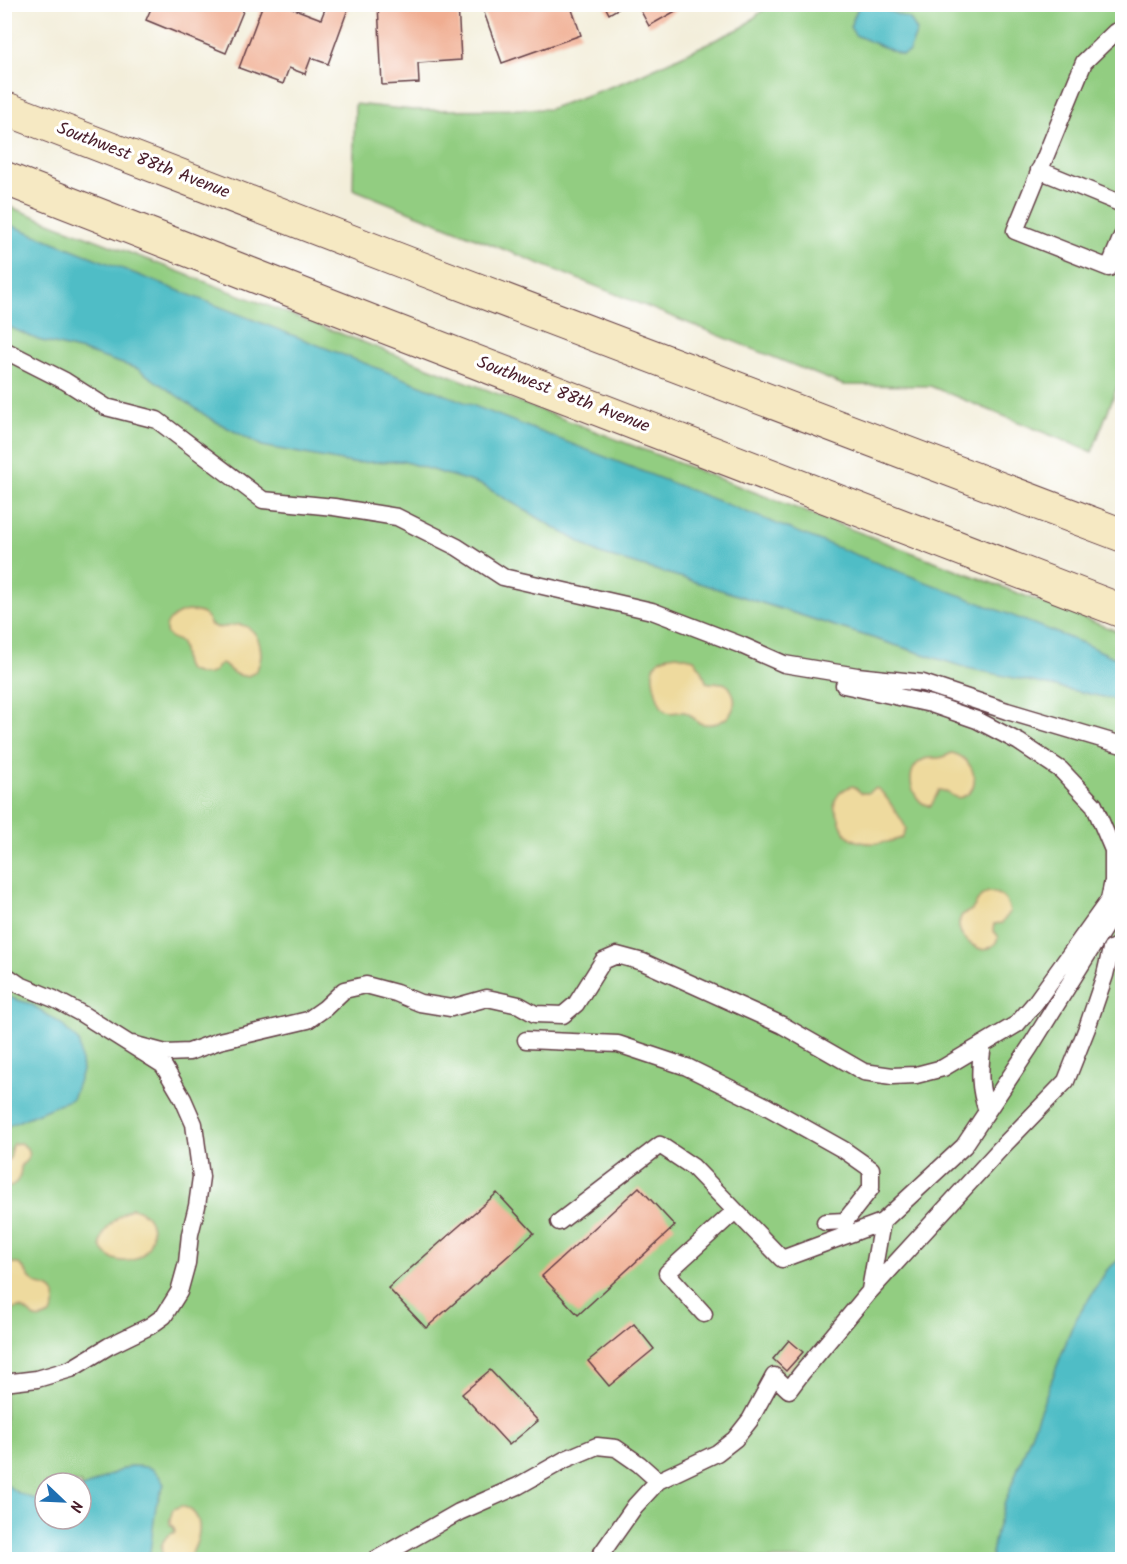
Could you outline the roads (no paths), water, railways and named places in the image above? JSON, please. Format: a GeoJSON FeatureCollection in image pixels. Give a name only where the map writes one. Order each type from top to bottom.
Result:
{"type":"FeatureCollection","features":[{"type":"Feature","properties":{"kind":"main road","name":"Southwest 88th Avenue"},"geometry":{"type":"LineString","coordinates":[[4,108],[1122,535]]}},
{"type":"Feature","properties":{"kind":"main road","name":"Southwest 88th Avenue"},"geometry":{"type":"LineString","coordinates":[[4,178],[1122,611]]}},
{"type":"Feature","properties":{"kind":"lane"},"geometry":{"type":"LineString","coordinates":[[1122,29],[1114,32],[1084,62],[1015,231],[1109,268],[1122,236]]}},
{"type":"Feature","properties":{"kind":"lane"},"geometry":{"type":"LineString","coordinates":[[1039,170],[1122,204]]}},
{"type":"Feature","properties":{"kind":"lane"},"geometry":{"type":"LineString","coordinates":[[4,350],[65,381],[106,407],[157,420],[263,500],[334,507],[397,517],[456,547],[503,577],[652,611],[784,663],[857,676],[923,683],[1122,745]]}},
{"type":"Feature","properties":{"kind":"lane"},"geometry":{"type":"LineString","coordinates":[[132,1044],[166,1053],[189,1052],[219,1041],[308,1020],[344,990],[366,985],[396,993],[420,1003],[451,1008],[487,998],[519,1005],[535,1014],[563,1015],[576,1004],[603,961],[617,955],[643,962],[782,1024],[864,1072],[892,1076],[915,1075],[943,1068],[1017,1024],[1035,1003],[1109,900],[1113,881],[1113,850],[1094,805],[1061,770],[1019,742],[977,720],[931,704],[844,685]]}},
{"type":"Feature","properties":{"kind":"lane"},"geometry":{"type":"LineString","coordinates":[[559,1222],[660,1145],[693,1167],[782,1259],[882,1222],[964,1146],[1030,1047],[1122,898]]}},
{"type":"Feature","properties":{"kind":"lane"},"geometry":{"type":"LineString","coordinates":[[597,1560],[625,1519],[658,1481],[717,1453],[735,1439],[750,1420],[774,1376],[789,1390],[870,1291],[1001,1148],[1066,1081],[1087,1028],[1105,975],[1111,949],[1122,943]]}},
{"type":"Feature","properties":{"kind":"lane"},"geometry":{"type":"LineString","coordinates":[[4,974],[20,985],[82,1014],[163,1065],[183,1098],[194,1124],[201,1177],[187,1263],[179,1292],[164,1316],[71,1369],[37,1379],[4,1383]]}},
{"type":"Feature","properties":{"kind":"lane"},"geometry":{"type":"LineString","coordinates":[[526,1040],[618,1044],[687,1067],[764,1105],[844,1150],[871,1169],[871,1188],[845,1221],[825,1222]]}},
{"type":"Feature","properties":{"kind":"lane"},"geometry":{"type":"LineString","coordinates":[[983,1045],[979,1068],[982,1096],[987,1112]]}},
{"type":"Feature","properties":{"kind":"lane"},"geometry":{"type":"LineString","coordinates":[[704,1314],[667,1273],[735,1211]]}},
{"type":"Feature","properties":{"kind":"lane"},"geometry":{"type":"LineString","coordinates":[[870,1291],[882,1222]]}},
{"type":"Feature","properties":{"kind":"lane"},"geometry":{"type":"LineString","coordinates":[[375,1560],[459,1512],[518,1486],[566,1459],[597,1446],[616,1448],[658,1481]]}},
{"type":"Feature","properties":{"kind":"water"},"geometry":{"type":"Polygon","coordinates":[[[859,5],[873,5],[910,19],[917,31],[909,52],[902,55],[855,35],[850,27],[859,5]]]}},
{"type":"Feature","properties":{"kind":"water"},"geometry":{"type":"Polygon","coordinates":[[[5,223],[1085,644],[1122,661],[1122,701],[967,668],[600,554],[482,485],[402,461],[352,463],[262,446],[211,419],[138,369],[86,352],[38,340],[5,325],[5,223]]]}},
{"type":"Feature","properties":{"kind":"water"},"geometry":{"type":"Polygon","coordinates":[[[5,996],[31,1004],[60,1023],[79,1042],[82,1071],[72,1099],[5,1127],[5,996]]]}},
{"type":"Feature","properties":{"kind":"water"},"geometry":{"type":"Polygon","coordinates":[[[1122,1257],[1122,1559],[991,1559],[1004,1505],[1073,1324],[1107,1270],[1122,1257]]]}},
{"type":"Feature","properties":{"kind":"water"},"geometry":{"type":"Polygon","coordinates":[[[130,1466],[151,1468],[164,1484],[156,1506],[149,1559],[5,1559],[5,1483],[13,1490],[33,1498],[33,1531],[93,1531],[93,1483],[130,1466]]]}}]}
